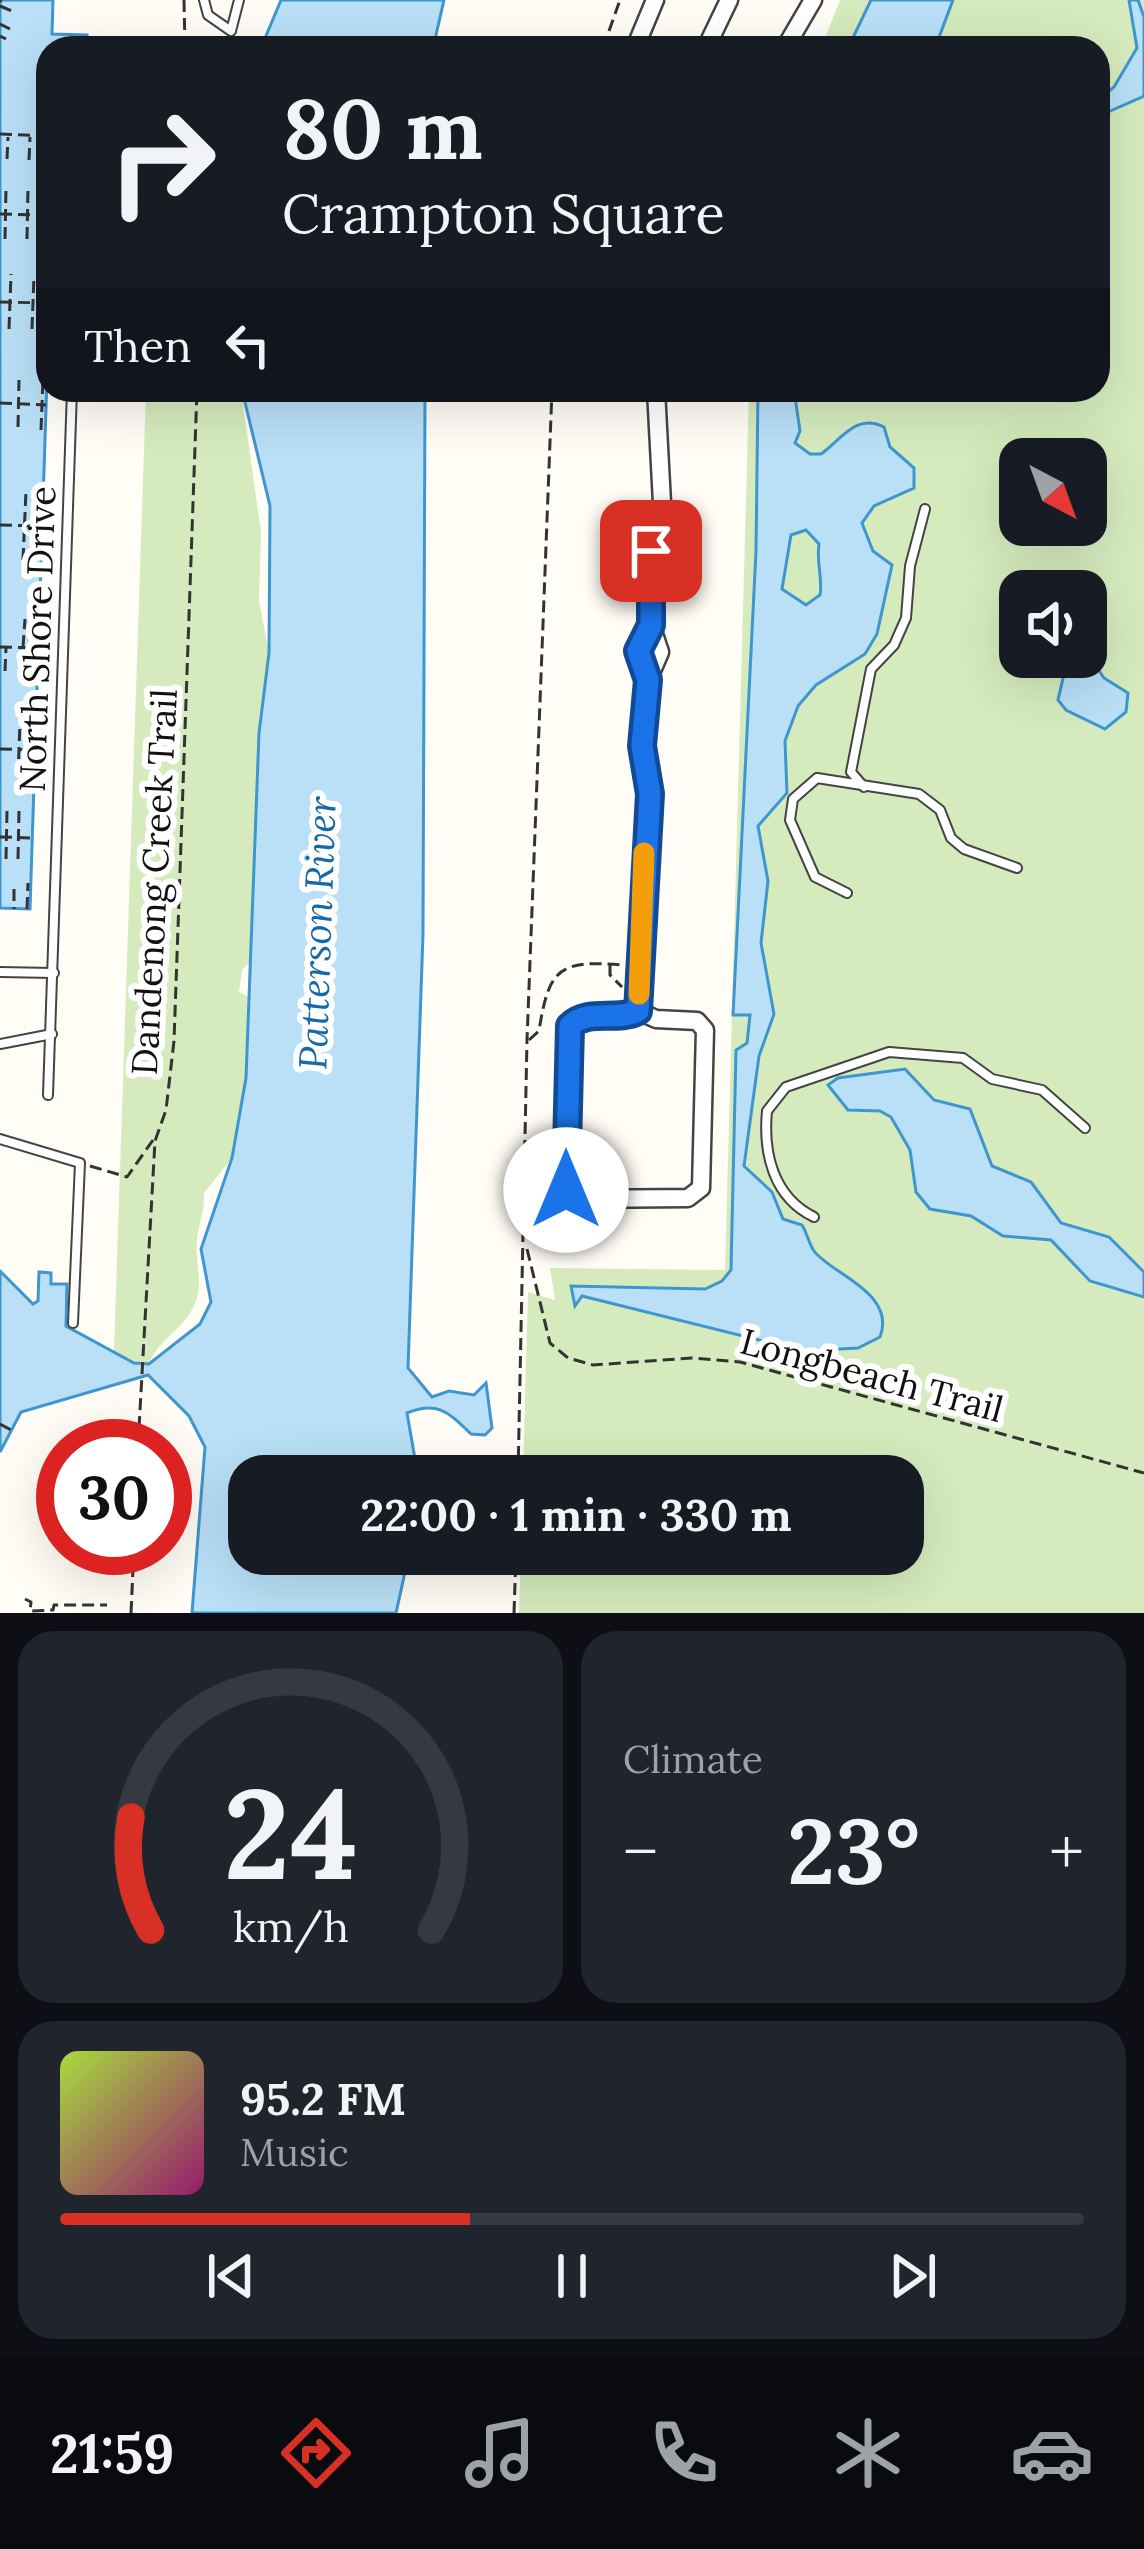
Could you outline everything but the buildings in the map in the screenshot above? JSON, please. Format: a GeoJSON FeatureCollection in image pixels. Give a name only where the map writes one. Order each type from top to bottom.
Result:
{"type":"FeatureCollection","features":[{"type":"Feature","properties":{"kind":"street"},"geometry":{"type":"LineString","coordinates":[[640,36],[655,0]]}},
{"type":"Feature","properties":{"kind":"street"},"geometry":{"type":"LineString","coordinates":[[712,36],[729,0]]}},
{"type":"Feature","properties":{"kind":"street"},"geometry":{"type":"LineString","coordinates":[[792,36],[813,0]]}},
{"type":"Feature","properties":{"kind":"street"},"geometry":{"type":"LineString","coordinates":[[638,1011],[650,794],[642,746],[648,680],[638,651],[651,625],[648,569],[662,503],[657,402]]}},
{"type":"Feature","properties":{"kind":"street"},"geometry":{"type":"LineString","coordinates":[[638,1011],[656,1019],[697,1021],[705,1030],[701,1188],[688,1198],[575,1199],[565,1183],[569,1029],[580,1017],[622,1017],[638,1011]]}},
{"type":"Feature","properties":{"kind":"lane"},"geometry":{"type":"LineString","coordinates":[[204,0],[208,15],[231,31],[239,0]]}},
{"type":"Feature","properties":{"kind":"lane","name":"North Shore Drive"},"geometry":{"type":"LineString","coordinates":[[48,1095],[71,402]]}},
{"type":"Feature","properties":{"kind":"lane"},"geometry":{"type":"LineString","coordinates":[[864,787],[851,772],[871,669],[894,645],[906,618],[910,566],[925,509]]}},
{"type":"Feature","properties":{"kind":"lane"},"geometry":{"type":"LineString","coordinates":[[848,892],[815,878],[790,820],[793,799],[817,778],[931,800],[951,838],[964,850],[1017,868]]}},
{"type":"Feature","properties":{"kind":"lane"},"geometry":{"type":"LineString","coordinates":[[0,972],[54,973]]}},
{"type":"Feature","properties":{"kind":"lane"},"geometry":{"type":"LineString","coordinates":[[0,1044],[52,1034]]}},
{"type":"Feature","properties":{"kind":"lane"},"geometry":{"type":"LineString","coordinates":[[814,1217],[795,1204],[772,1170],[767,1111],[786,1087],[873,1055],[963,1058],[992,1079],[1042,1090],[1085,1128]]}},
{"type":"Feature","properties":{"kind":"lane"},"geometry":{"type":"LineString","coordinates":[[0,1139],[80,1163],[73,1323]]}},
{"type":"Feature","properties":{"kind":"path"},"geometry":{"type":"LineString","coordinates":[[184,0],[185,36]]}},
{"type":"Feature","properties":{"kind":"path"},"geometry":{"type":"LineString","coordinates":[[607,36],[620,0]]}},
{"type":"Feature","properties":{"kind":"path"},"geometry":{"type":"LineString","coordinates":[[0,3],[14,12]]}},
{"type":"Feature","properties":{"kind":"path"},"geometry":{"type":"LineString","coordinates":[[0,24],[10,29]]}},
{"type":"Feature","properties":{"kind":"path"},"geometry":{"type":"LineString","coordinates":[[0,134],[36,135]]}},
{"type":"Feature","properties":{"kind":"path"},"geometry":{"type":"LineString","coordinates":[[7,159],[8,134]]}},
{"type":"Feature","properties":{"kind":"path"},"geometry":{"type":"LineString","coordinates":[[29,135],[29,160]]}},
{"type":"Feature","properties":{"kind":"path"},"geometry":{"type":"LineString","coordinates":[[5,238],[6,189]]}},
{"type":"Feature","properties":{"kind":"path"},"geometry":{"type":"LineString","coordinates":[[27,239],[28,189]]}},
{"type":"Feature","properties":{"kind":"path"},"geometry":{"type":"LineString","coordinates":[[3,214],[36,214]]}},
{"type":"Feature","properties":{"kind":"path"},"geometry":{"type":"LineString","coordinates":[[9,329],[11,274]]}},
{"type":"Feature","properties":{"kind":"path"},"geometry":{"type":"LineString","coordinates":[[32,329],[34,274]]}},
{"type":"Feature","properties":{"kind":"path"},"geometry":{"type":"LineString","coordinates":[[0,302],[33,303]]}},
{"type":"Feature","properties":{"kind":"path"},"geometry":{"type":"LineString","coordinates":[[18,427],[19,380]]}},
{"type":"Feature","properties":{"kind":"path"},"geometry":{"type":"LineString","coordinates":[[41,430],[44,402]]}},
{"type":"Feature","properties":{"kind":"path","name":"Dandenong Creek Trail"},"geometry":{"type":"LineString","coordinates":[[140,1419],[155,1141],[166,1110],[174,1040],[197,402]]}},
{"type":"Feature","properties":{"kind":"path"},"geometry":{"type":"LineString","coordinates":[[519,1455],[527,1040],[552,402]]}},
{"type":"Feature","properties":{"kind":"path"},"geometry":{"type":"LineString","coordinates":[[0,403],[44,405]]}},
{"type":"Feature","properties":{"kind":"path"},"geometry":{"type":"LineString","coordinates":[[23,560],[26,491]]}},
{"type":"Feature","properties":{"kind":"path"},"geometry":{"type":"LineString","coordinates":[[0,525],[42,526]]}},
{"type":"Feature","properties":{"kind":"path"},"geometry":{"type":"LineString","coordinates":[[25,619],[29,674]]}},
{"type":"Feature","properties":{"kind":"path"},"geometry":{"type":"LineString","coordinates":[[5,671],[3,647],[39,648]]}},
{"type":"Feature","properties":{"kind":"path"},"geometry":{"type":"LineString","coordinates":[[18,777],[20,722]]}},
{"type":"Feature","properties":{"kind":"path"},"geometry":{"type":"LineString","coordinates":[[30,777],[33,723]]}},
{"type":"Feature","properties":{"kind":"path"},"geometry":{"type":"LineString","coordinates":[[0,749],[33,750]]}},
{"type":"Feature","properties":{"kind":"path"},"geometry":{"type":"LineString","coordinates":[[6,859],[7,811]]}},
{"type":"Feature","properties":{"kind":"path"},"geometry":{"type":"LineString","coordinates":[[18,859],[20,812]]}},
{"type":"Feature","properties":{"kind":"path"},"geometry":{"type":"LineString","coordinates":[[3,837],[33,838]]}},
{"type":"Feature","properties":{"kind":"path"},"geometry":{"type":"LineString","coordinates":[[27,909],[28,883]]}},
{"type":"Feature","properties":{"kind":"path"},"geometry":{"type":"LineString","coordinates":[[14,889],[14,909]]}},
{"type":"Feature","properties":{"kind":"path"},"geometry":{"type":"LineString","coordinates":[[527,1040],[539,1031],[547,985],[558,971],[578,963],[640,966]]}},
{"type":"Feature","properties":{"kind":"path"},"geometry":{"type":"LineString","coordinates":[[610,964],[616,982],[639,992]]}},
{"type":"Feature","properties":{"kind":"path"},"geometry":{"type":"LineString","coordinates":[[80,1163],[128,1177],[145,1145],[155,1141]]}},
{"type":"Feature","properties":{"kind":"path","name":"Longbeach Trail"},"geometry":{"type":"LineString","coordinates":[[525,1241],[550,1343],[577,1361],[740,1362],[1144,1474]]}},
{"type":"Feature","properties":{"kind":"path"},"geometry":{"type":"LineString","coordinates":[[0,1424],[11,1430]]}},
{"type":"Feature","properties":{"kind":"path"},"geometry":{"type":"LineString","coordinates":[[131,1613],[133,1575]]}},
{"type":"Feature","properties":{"kind":"path"},"geometry":{"type":"LineString","coordinates":[[514,1613],[515,1575]]}},
{"type":"Feature","properties":{"kind":"path"},"geometry":{"type":"LineString","coordinates":[[25,1599],[31,1602],[30,1611],[53,1610],[54,1605],[107,1605]]}},
{"type":"Feature","properties":{"kind":"green space"},"geometry":{"type":"Polygon","coordinates":[[[840,0],[1144,0],[1144,1613],[519,1613],[520,1575],[924,1575],[924,1455],[524,1455],[528,1292],[555,1300],[550,1268],[725,1270],[749,402],[1110,402],[1110,36],[826,36],[840,0]]]}},
{"type":"Feature","properties":{"kind":"green space"},"geometry":{"type":"Polygon","coordinates":[[[146,402],[243,402],[261,532],[259,601],[269,653],[259,733],[252,960],[242,970],[239,992],[250,998],[246,1078],[232,1158],[204,1193],[195,1304],[149,1364],[134,1363],[114,1351],[146,402]]]}},
{"type":"Feature","properties":{"kind":"water"},"geometry":{"type":"Polygon","coordinates":[[[0,0],[53,0],[52,34],[87,35],[36,36],[36,402],[46,402],[30,909],[0,908],[0,0]]]}},
{"type":"Feature","properties":{"kind":"water"},"geometry":{"type":"Polygon","coordinates":[[[281,0],[444,0],[436,36],[266,36],[281,0]]]}},
{"type":"Feature","properties":{"kind":"water"},"geometry":{"type":"Polygon","coordinates":[[[871,0],[953,0],[940,36],[854,36],[871,0]]]}},
{"type":"Feature","properties":{"kind":"water"},"geometry":{"type":"Polygon","coordinates":[[[1129,0],[1138,0],[1144,17],[1144,96],[1110,111],[1110,90],[1137,48],[1129,0]]]}},
{"type":"Feature","properties":{"kind":"water","name":"Patterson River"},"geometry":{"type":"Polygon","coordinates":[[[245,402],[425,402],[423,934],[408,1368],[432,1397],[449,1391],[474,1395],[486,1383],[492,1428],[485,1435],[471,1434],[442,1411],[427,1408],[407,1413],[414,1455],[228,1455],[228,1575],[404,1575],[396,1613],[192,1613],[205,1447],[192,1419],[148,1375],[21,1412],[0,1452],[0,1271],[33,1304],[38,1301],[39,1272],[51,1273],[51,1284],[67,1284],[66,1326],[134,1363],[149,1364],[200,1324],[211,1302],[201,1249],[232,1158],[246,1078],[259,733],[269,653],[270,506],[245,402]]]}},
{"type":"Feature","properties":{"kind":"water"},"geometry":{"type":"Polygon","coordinates":[[[758,402],[796,402],[800,431],[795,443],[810,454],[821,454],[857,425],[874,424],[884,427],[890,447],[914,468],[914,488],[874,506],[862,523],[873,551],[892,565],[877,634],[865,654],[816,685],[798,706],[785,741],[787,793],[758,826],[768,881],[761,943],[774,1014],[759,1056],[744,1166],[772,1192],[783,1219],[802,1225],[814,1251],[860,1286],[879,1308],[880,1337],[858,1348],[803,1351],[582,1296],[575,1306],[571,1286],[705,1289],[731,1270],[736,1050],[747,1043],[750,1015],[733,1015],[756,551],[758,402]],[[806,530],[791,535],[782,589],[806,605],[820,595],[819,544],[806,530]]]}},
{"type":"Feature","properties":{"kind":"water"},"geometry":{"type":"Polygon","coordinates":[[[1063,678],[1104,678],[1128,693],[1126,712],[1105,729],[1066,710],[1058,700],[1063,678]]]}},
{"type":"Feature","properties":{"kind":"water"},"geometry":{"type":"Polygon","coordinates":[[[905,1069],[934,1100],[970,1109],[992,1166],[1031,1182],[1061,1223],[1109,1237],[1144,1272],[1144,1297],[1090,1281],[1051,1240],[1003,1236],[971,1216],[930,1209],[916,1192],[910,1150],[891,1117],[880,1111],[848,1110],[828,1085],[838,1078],[905,1069]]]}},
{"type":"Feature","properties":{"kind":"slow traffic"},"geometry":{"type":"LineString","coordinates":[[639,994],[644,853]]}},
{"type":"Feature","properties":{"kind":"route"},"geometry":{"type":"LineString","coordinates":[[566,1190],[570,1026],[583,1017],[622,1017],[638,1011],[650,794],[642,746],[648,680],[638,651],[651,625],[651,551]]}}]}
